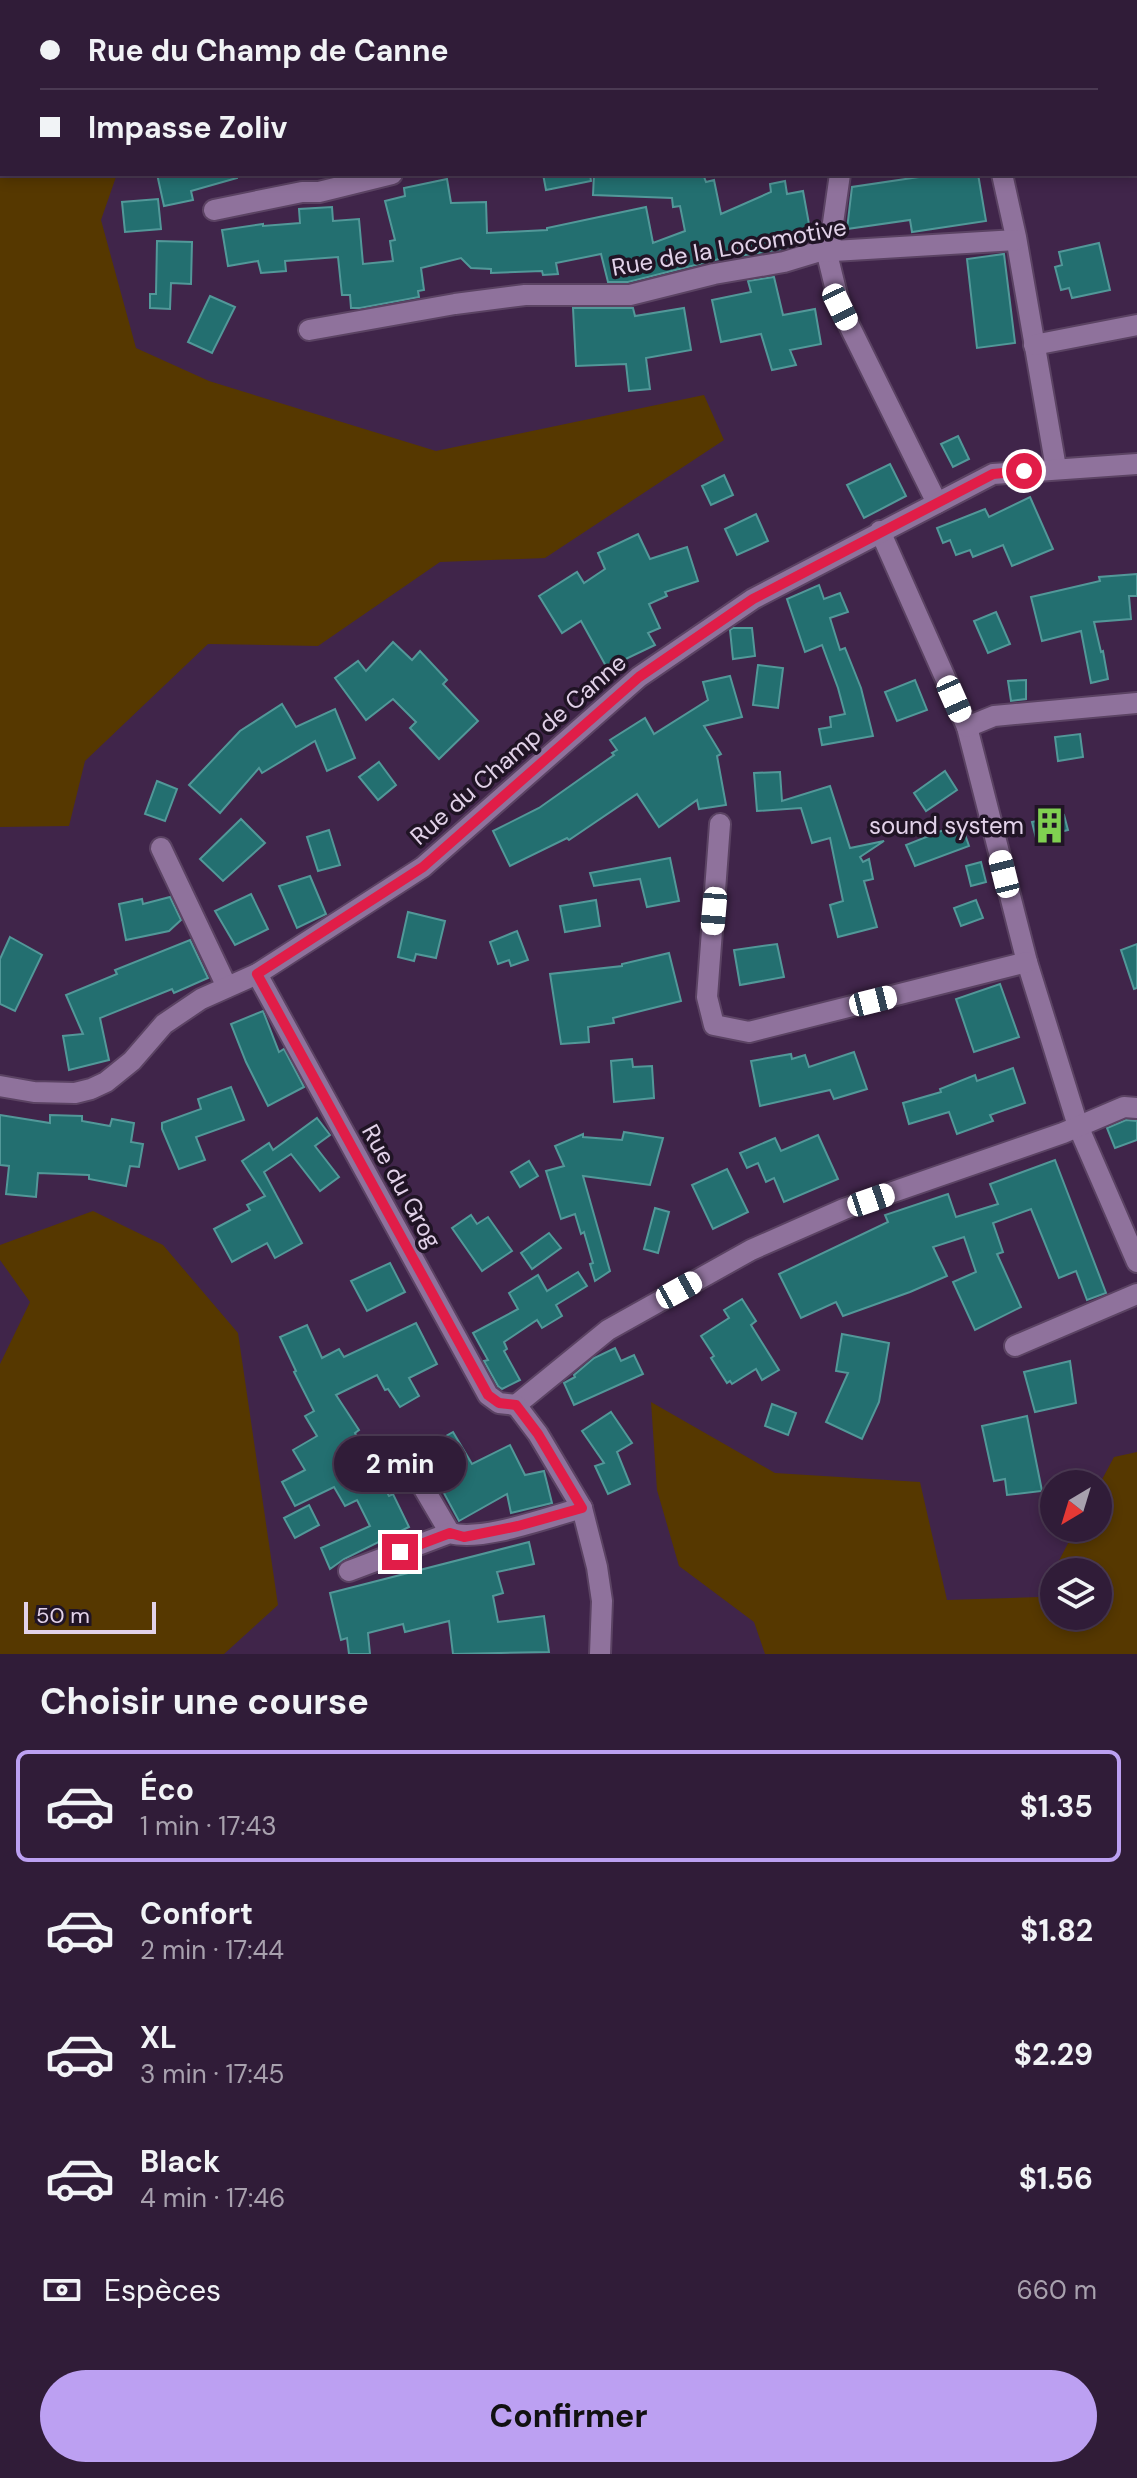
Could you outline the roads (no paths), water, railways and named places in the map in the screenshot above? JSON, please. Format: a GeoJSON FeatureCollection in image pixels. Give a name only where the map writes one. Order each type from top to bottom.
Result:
{"type":"FeatureCollection","features":[{"type":"Feature","properties":{"kind":"street"},"geometry":{"type":"LineString","coordinates":[[214,210],[301,183],[319,192],[384,176]]}},
{"type":"Feature","properties":{"kind":"street"},"geometry":{"type":"LineString","coordinates":[[840,176],[828,252],[840,307],[937,503]]}},
{"type":"Feature","properties":{"kind":"street"},"geometry":{"type":"LineString","coordinates":[[1002,176],[1056,468]]}},
{"type":"Feature","properties":{"kind":"street","name":"Rue de la Locomotive"},"geometry":{"type":"LineString","coordinates":[[309,330],[525,295],[630,295],[714,274],[828,252],[1016,240]]}},
{"type":"Feature","properties":{"kind":"street"},"geometry":{"type":"LineString","coordinates":[[1034,345],[1137,325]]}},
{"type":"Feature","properties":{"kind":"street","name":"Rue du Champ de Canne"},"geometry":{"type":"LineString","coordinates":[[0,1086],[34,1092],[75,1093],[106,1082],[132,1061],[164,1024],[201,999],[257,974],[423,867],[639,677],[753,599],[993,474],[1137,464]]}},
{"type":"Feature","properties":{"kind":"street"},"geometry":{"type":"LineString","coordinates":[[880,531],[967,727],[1027,962],[1078,1126],[1137,1262]]}},
{"type":"Feature","properties":{"kind":"street"},"geometry":{"type":"LineString","coordinates":[[967,727],[994,716],[1137,703]]}},
{"type":"Feature","properties":{"kind":"street"},"geometry":{"type":"LineString","coordinates":[[720,824],[707,997],[714,1025],[749,1032],[1027,962]]}},
{"type":"Feature","properties":{"kind":"street"},"geometry":{"type":"LineString","coordinates":[[161,848],[227,987]]}},
{"type":"Feature","properties":{"kind":"street","name":"Rue du Grog"},"geometry":{"type":"LineString","coordinates":[[257,974],[488,1395],[499,1403],[516,1405]]}},
{"type":"Feature","properties":{"kind":"street"},"geometry":{"type":"LineString","coordinates":[[600,1654],[602,1601],[582,1508],[538,1434],[516,1405],[608,1330],[751,1250],[844,1209],[1124,1107],[1137,1108]]}},
{"type":"Feature","properties":{"kind":"street"},"geometry":{"type":"LineString","coordinates":[[1015,1346],[1137,1294]]}},
{"type":"Feature","properties":{"kind":"street"},"geometry":{"type":"LineString","coordinates":[[403,1453],[450,1533]]}},
{"type":"Feature","properties":{"kind":"street"},"geometry":{"type":"LineString","coordinates":[[349,1571],[450,1533],[464,1537],[582,1508]]}},
{"type":"Feature","properties":{"kind":"place","name":"sound system"},"geometry":{"type":"Point","coordinates":[1050,825]}}]}
